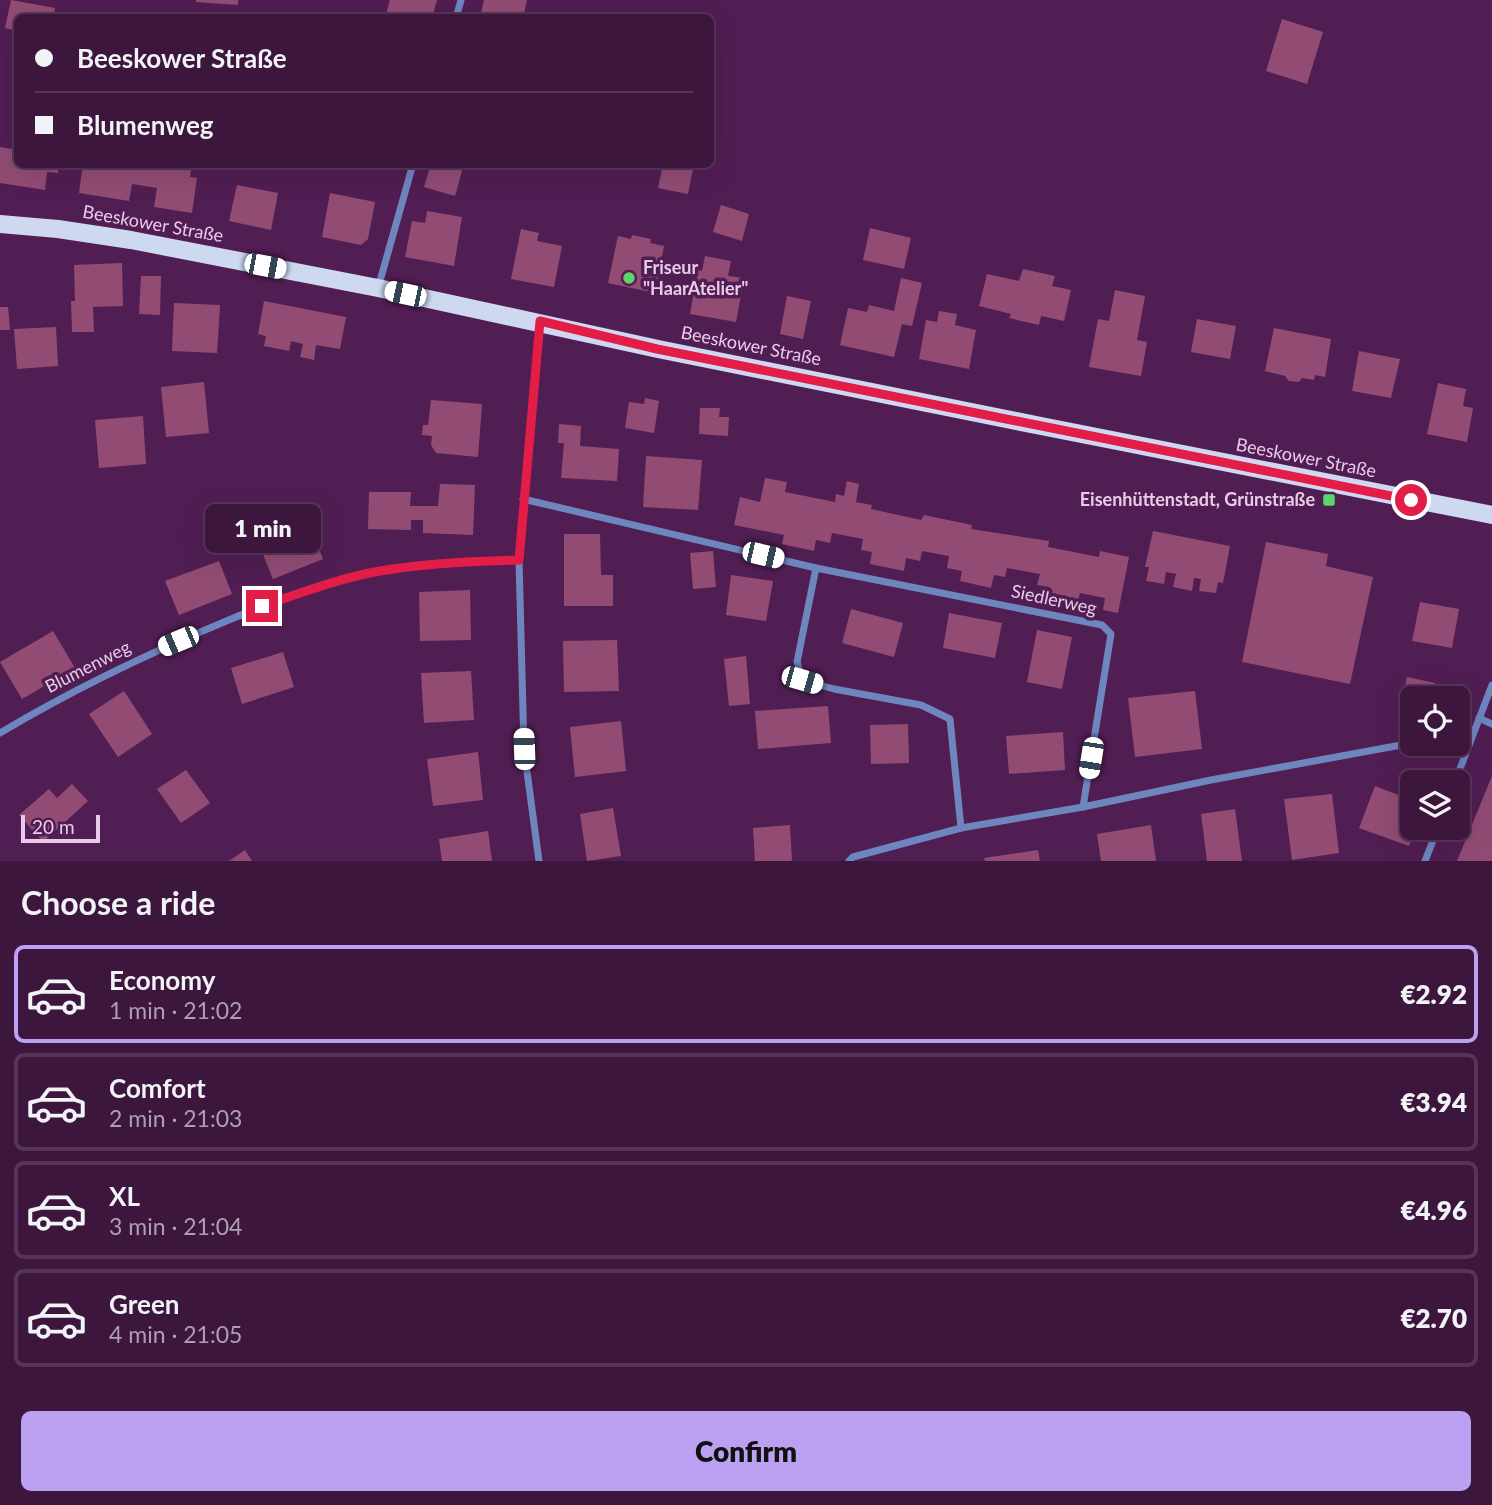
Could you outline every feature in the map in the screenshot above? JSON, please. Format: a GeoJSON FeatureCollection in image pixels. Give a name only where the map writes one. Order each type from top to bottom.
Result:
{"type":"FeatureCollection","features":[{"type":"Feature","properties":{"kind":"main road","name":"Beeskower Straße"},"geometry":{"type":"LineString","coordinates":[[0,224],[131,240],[378,288],[699,357],[1492,515]]}},
{"type":"Feature","properties":{"kind":"street"},"geometry":{"type":"LineString","coordinates":[[378,288],[412,168]]}},
{"type":"Feature","properties":{"kind":"street"},"geometry":{"type":"LineString","coordinates":[[539,861],[524,749],[519,560],[540,321]]}},
{"type":"Feature","properties":{"kind":"street","name":"Siedlerweg"},"geometry":{"type":"LineString","coordinates":[[523,499],[816,568],[1102,625],[1111,634],[1083,807]]}},
{"type":"Feature","properties":{"kind":"street","name":"Blumenweg"},"geometry":{"type":"LineString","coordinates":[[0,733],[50,704],[157,650],[262,606],[320,586],[402,568],[448,562],[519,560]]}},
{"type":"Feature","properties":{"kind":"street"},"geometry":{"type":"LineString","coordinates":[[816,568],[797,662],[802,680],[834,689],[921,705],[950,719],[961,828]]}},
{"type":"Feature","properties":{"kind":"street"},"geometry":{"type":"LineString","coordinates":[[1470,741],[1492,685]]}},
{"type":"Feature","properties":{"kind":"street"},"geometry":{"type":"LineString","coordinates":[[1479,718],[1492,724]]}},
{"type":"Feature","properties":{"kind":"street"},"geometry":{"type":"LineString","coordinates":[[849,861],[853,857],[961,828],[1400,745]]}},
{"type":"Feature","properties":{"kind":"street"},"geometry":{"type":"LineString","coordinates":[[1425,861],[1433,840]]}},
{"type":"Feature","properties":{"kind":"building"},"geometry":{"type":"Polygon","coordinates":[[[11,0],[55,8],[54,14],[14,14],[14,30],[5,28],[11,0]]]}},
{"type":"Feature","properties":{"kind":"building"},"geometry":{"type":"Polygon","coordinates":[[[238,0],[238,5],[196,2],[238,0]]]}},
{"type":"Feature","properties":{"kind":"building"},"geometry":{"type":"Polygon","coordinates":[[[390,0],[437,0],[433,14],[386,14],[390,0]]]}},
{"type":"Feature","properties":{"kind":"building"},"geometry":{"type":"Polygon","coordinates":[[[484,0],[527,0],[524,14],[481,14],[484,0]]]}},
{"type":"Feature","properties":{"kind":"building"},"geometry":{"type":"Polygon","coordinates":[[[1282,19],[1323,32],[1307,84],[1266,71],[1282,19]]]}},
{"type":"Feature","properties":{"kind":"building"},"geometry":{"type":"Polygon","coordinates":[[[14,138],[14,168],[59,168],[58,173],[47,172],[45,190],[0,183],[0,147],[13,149],[14,138]]]}},
{"type":"Feature","properties":{"kind":"building"},"geometry":{"type":"Polygon","coordinates":[[[82,168],[191,168],[190,177],[197,178],[192,213],[154,207],[157,188],[132,184],[129,201],[79,193],[82,168]]]}},
{"type":"Feature","properties":{"kind":"building"},"geometry":{"type":"Polygon","coordinates":[[[430,168],[463,168],[455,196],[424,187],[430,168]]]}},
{"type":"Feature","properties":{"kind":"building"},"geometry":{"type":"Polygon","coordinates":[[[662,168],[693,168],[688,194],[658,188],[662,168]]]}},
{"type":"Feature","properties":{"kind":"building"},"geometry":{"type":"Polygon","coordinates":[[[237,185],[278,193],[271,230],[229,221],[237,185]]]}},
{"type":"Feature","properties":{"kind":"building"},"geometry":{"type":"Polygon","coordinates":[[[330,193],[375,202],[368,239],[361,245],[322,237],[330,193]]]}},
{"type":"Feature","properties":{"kind":"building"},"geometry":{"type":"Polygon","coordinates":[[[721,205],[749,214],[742,241],[713,232],[721,205]]]}},
{"type":"Feature","properties":{"kind":"building"},"geometry":{"type":"Polygon","coordinates":[[[427,211],[462,217],[454,266],[405,257],[412,221],[425,223],[427,211]]]}},
{"type":"Feature","properties":{"kind":"building"},"geometry":{"type":"Polygon","coordinates":[[[870,228],[911,238],[904,269],[863,260],[870,228]]]}},
{"type":"Feature","properties":{"kind":"building"},"geometry":{"type":"Polygon","coordinates":[[[521,229],[539,233],[537,241],[562,246],[554,287],[511,279],[521,229]]]}},
{"type":"Feature","properties":{"kind":"building"},"geometry":{"type":"Polygon","coordinates":[[[632,235],[651,239],[650,243],[664,246],[655,293],[608,283],[618,236],[631,239],[632,235]]]}},
{"type":"Feature","properties":{"kind":"building"},"geometry":{"type":"Polygon","coordinates":[[[705,256],[731,261],[728,276],[744,278],[736,322],[690,314],[698,270],[702,271],[705,256]]]}},
{"type":"Feature","properties":{"kind":"building"},"geometry":{"type":"Polygon","coordinates":[[[122,263],[123,306],[93,307],[94,332],[72,332],[74,265],[122,263]]]}},
{"type":"Feature","properties":{"kind":"building"},"geometry":{"type":"Polygon","coordinates":[[[1023,269],[1055,276],[1052,286],[1071,290],[1064,321],[1041,316],[1039,325],[1009,318],[1011,314],[979,306],[987,274],[1019,281],[1023,269]]]}},
{"type":"Feature","properties":{"kind":"building"},"geometry":{"type":"Polygon","coordinates":[[[141,276],[161,276],[160,315],[139,314],[141,276]]]}},
{"type":"Feature","properties":{"kind":"building"},"geometry":{"type":"Polygon","coordinates":[[[901,278],[922,283],[912,326],[902,324],[894,357],[840,345],[848,308],[867,312],[869,305],[894,311],[901,278]]]}},
{"type":"Feature","properties":{"kind":"building"},"geometry":{"type":"Polygon","coordinates":[[[1115,290],[1145,296],[1137,340],[1147,342],[1141,376],[1089,367],[1098,319],[1109,321],[1115,290]]]}},
{"type":"Feature","properties":{"kind":"building"},"geometry":{"type":"Polygon","coordinates":[[[787,296],[811,301],[803,339],[780,334],[787,296]]]}},
{"type":"Feature","properties":{"kind":"building"},"geometry":{"type":"Polygon","coordinates":[[[264,301],[346,317],[340,349],[316,345],[314,360],[300,357],[303,344],[291,341],[289,351],[264,346],[266,336],[258,334],[264,301]]]}},
{"type":"Feature","properties":{"kind":"building"},"geometry":{"type":"Polygon","coordinates":[[[174,303],[220,305],[217,353],[172,351],[174,303]]]}},
{"type":"Feature","properties":{"kind":"building"},"geometry":{"type":"Polygon","coordinates":[[[0,307],[8,307],[10,330],[0,330],[0,307]]]}},
{"type":"Feature","properties":{"kind":"building"},"geometry":{"type":"Polygon","coordinates":[[[939,311],[957,314],[955,325],[976,330],[969,369],[919,359],[926,320],[937,322],[939,311]]]}},
{"type":"Feature","properties":{"kind":"building"},"geometry":{"type":"Polygon","coordinates":[[[1197,319],[1236,326],[1230,359],[1191,352],[1197,319]]]}},
{"type":"Feature","properties":{"kind":"building"},"geometry":{"type":"Polygon","coordinates":[[[56,327],[58,366],[17,369],[14,329],[56,327]]]}},
{"type":"Feature","properties":{"kind":"building"},"geometry":{"type":"Polygon","coordinates":[[[1274,328],[1331,339],[1325,377],[1315,375],[1314,380],[1302,378],[1299,382],[1289,381],[1285,376],[1265,371],[1274,328]]]}},
{"type":"Feature","properties":{"kind":"building"},"geometry":{"type":"Polygon","coordinates":[[[1359,351],[1400,359],[1391,398],[1352,391],[1359,351]]]}},
{"type":"Feature","properties":{"kind":"building"},"geometry":{"type":"Polygon","coordinates":[[[204,382],[209,433],[166,437],[161,387],[204,382]]]}},
{"type":"Feature","properties":{"kind":"building"},"geometry":{"type":"Polygon","coordinates":[[[1438,383],[1466,389],[1463,406],[1473,408],[1467,442],[1427,434],[1438,383]]]}},
{"type":"Feature","properties":{"kind":"building"},"geometry":{"type":"Polygon","coordinates":[[[645,398],[659,401],[654,433],[625,428],[629,402],[644,404],[645,398]]]}},
{"type":"Feature","properties":{"kind":"building"},"geometry":{"type":"Polygon","coordinates":[[[431,400],[482,404],[478,457],[436,453],[431,445],[432,436],[422,435],[423,425],[428,425],[431,400]]]}},
{"type":"Feature","properties":{"kind":"building"},"geometry":{"type":"Polygon","coordinates":[[[700,408],[720,408],[719,417],[729,417],[728,436],[699,434],[700,408]]]}},
{"type":"Feature","properties":{"kind":"building"},"geometry":{"type":"Polygon","coordinates":[[[143,416],[146,464],[99,468],[95,420],[143,416]]]}},
{"type":"Feature","properties":{"kind":"building"},"geometry":{"type":"Polygon","coordinates":[[[559,424],[581,426],[580,446],[619,449],[617,481],[561,478],[564,443],[558,443],[559,424]]]}},
{"type":"Feature","properties":{"kind":"building"},"geometry":{"type":"Polygon","coordinates":[[[646,456],[702,460],[698,510],[643,507],[646,456]]]}},
{"type":"Feature","properties":{"kind":"building"},"geometry":{"type":"Polygon","coordinates":[[[765,478],[787,482],[785,492],[835,502],[836,494],[844,496],[847,481],[859,484],[856,502],[872,505],[871,509],[921,520],[924,515],[972,525],[971,529],[1049,541],[1048,547],[1099,557],[1100,551],[1129,557],[1118,613],[1103,610],[1105,598],[1080,593],[1077,606],[1047,600],[1050,587],[1037,585],[1040,574],[1007,568],[1005,577],[994,575],[991,588],[960,581],[962,571],[947,568],[949,556],[922,551],[920,561],[906,558],[904,571],[870,564],[872,552],[861,550],[863,539],[832,533],[830,543],[816,540],[814,551],[782,544],[784,535],[734,525],[740,497],[760,502],[765,478]]]}},
{"type":"Feature","properties":{"kind":"building"},"geometry":{"type":"Polygon","coordinates":[[[440,484],[475,485],[473,535],[423,533],[423,520],[411,520],[411,530],[368,529],[369,492],[411,492],[410,506],[438,506],[440,484]]]}},
{"type":"Feature","properties":{"kind":"building"},"geometry":{"type":"Polygon","coordinates":[[[310,526],[323,559],[273,579],[260,547],[310,526]]]}},
{"type":"Feature","properties":{"kind":"building"},"geometry":{"type":"Polygon","coordinates":[[[1153,531],[1230,546],[1223,583],[1218,582],[1216,593],[1199,591],[1201,579],[1194,578],[1192,591],[1173,587],[1176,574],[1166,572],[1164,584],[1146,581],[1149,567],[1145,567],[1153,531]]]}},
{"type":"Feature","properties":{"kind":"building"},"geometry":{"type":"Polygon","coordinates":[[[564,534],[600,534],[601,575],[613,575],[613,606],[564,606],[564,534]]]}},
{"type":"Feature","properties":{"kind":"building"},"geometry":{"type":"Polygon","coordinates":[[[1266,542],[1328,554],[1326,566],[1373,577],[1350,684],[1242,662],[1266,542]]]}},
{"type":"Feature","properties":{"kind":"building"},"geometry":{"type":"Polygon","coordinates":[[[713,551],[716,587],[693,589],[690,553],[713,551]]]}},
{"type":"Feature","properties":{"kind":"building"},"geometry":{"type":"Polygon","coordinates":[[[219,561],[232,594],[179,615],[165,581],[219,561]]]}},
{"type":"Feature","properties":{"kind":"building"},"geometry":{"type":"Polygon","coordinates":[[[731,575],[773,581],[766,621],[726,615],[731,575]]]}},
{"type":"Feature","properties":{"kind":"building"},"geometry":{"type":"Polygon","coordinates":[[[470,590],[471,640],[420,641],[419,592],[470,590]]]}},
{"type":"Feature","properties":{"kind":"building"},"geometry":{"type":"Polygon","coordinates":[[[1420,602],[1459,609],[1452,648],[1412,641],[1420,602]]]}},
{"type":"Feature","properties":{"kind":"building"},"geometry":{"type":"Polygon","coordinates":[[[851,609],[903,623],[894,657],[842,643],[851,609]]]}},
{"type":"Feature","properties":{"kind":"building"},"geometry":{"type":"Polygon","coordinates":[[[949,613],[1002,623],[995,658],[943,648],[949,613]]]}},
{"type":"Feature","properties":{"kind":"building"},"geometry":{"type":"Polygon","coordinates":[[[1037,630],[1072,637],[1062,689],[1027,682],[1037,630]]]}},
{"type":"Feature","properties":{"kind":"building"},"geometry":{"type":"Polygon","coordinates":[[[53,631],[75,668],[22,699],[0,662],[53,631]]]}},
{"type":"Feature","properties":{"kind":"building"},"geometry":{"type":"Polygon","coordinates":[[[617,640],[619,691],[564,692],[563,641],[617,640]]]}},
{"type":"Feature","properties":{"kind":"building"},"geometry":{"type":"Polygon","coordinates":[[[283,652],[294,687],[242,704],[231,668],[283,652]]]}},
{"type":"Feature","properties":{"kind":"building"},"geometry":{"type":"Polygon","coordinates":[[[746,656],[750,704],[729,706],[724,659],[746,656]]]}},
{"type":"Feature","properties":{"kind":"building"},"geometry":{"type":"Polygon","coordinates":[[[471,671],[474,720],[424,723],[421,673],[471,671]]]}},
{"type":"Feature","properties":{"kind":"building"},"geometry":{"type":"Polygon","coordinates":[[[1407,677],[1435,683],[1434,686],[1405,686],[1407,677]]]}},
{"type":"Feature","properties":{"kind":"building"},"geometry":{"type":"Polygon","coordinates":[[[124,691],[152,734],[118,757],[89,714],[124,691]]]}},
{"type":"Feature","properties":{"kind":"building"},"geometry":{"type":"Polygon","coordinates":[[[1195,691],[1202,749],[1135,757],[1128,698],[1195,691]]]}},
{"type":"Feature","properties":{"kind":"building"},"geometry":{"type":"Polygon","coordinates":[[[828,706],[831,743],[758,749],[755,711],[828,706]]]}},
{"type":"Feature","properties":{"kind":"building"},"geometry":{"type":"Polygon","coordinates":[[[621,721],[626,771],[575,777],[570,727],[621,721]]]}},
{"type":"Feature","properties":{"kind":"building"},"geometry":{"type":"Polygon","coordinates":[[[908,724],[909,763],[871,764],[870,725],[908,724]]]}},
{"type":"Feature","properties":{"kind":"building"},"geometry":{"type":"Polygon","coordinates":[[[1063,732],[1065,770],[1009,774],[1006,736],[1063,732]]]}},
{"type":"Feature","properties":{"kind":"building"},"geometry":{"type":"Polygon","coordinates":[[[478,752],[483,800],[433,806],[427,759],[478,752]]]}},
{"type":"Feature","properties":{"kind":"building"},"geometry":{"type":"Polygon","coordinates":[[[186,770],[210,803],[181,823],[157,789],[186,770]]]}},
{"type":"Feature","properties":{"kind":"building"},"geometry":{"type":"Polygon","coordinates":[[[1492,776],[1492,861],[1457,861],[1466,840],[1470,840],[1470,829],[1492,776]]]}},
{"type":"Feature","properties":{"kind":"building"},"geometry":{"type":"Polygon","coordinates":[[[72,784],[88,801],[43,842],[19,815],[49,789],[57,798],[72,784]]]}},
{"type":"Feature","properties":{"kind":"building"},"geometry":{"type":"Polygon","coordinates":[[[1375,786],[1400,795],[1400,840],[1411,840],[1409,846],[1359,828],[1375,786]]]}},
{"type":"Feature","properties":{"kind":"building"},"geometry":{"type":"Polygon","coordinates":[[[1332,794],[1339,853],[1292,860],[1284,799],[1332,794]]]}},
{"type":"Feature","properties":{"kind":"building"},"geometry":{"type":"Polygon","coordinates":[[[613,808],[621,856],[587,861],[580,814],[613,808]]]}},
{"type":"Feature","properties":{"kind":"building"},"geometry":{"type":"Polygon","coordinates":[[[1235,809],[1242,861],[1207,861],[1201,814],[1235,809]]]}},
{"type":"Feature","properties":{"kind":"building"},"geometry":{"type":"Polygon","coordinates":[[[790,825],[792,861],[755,861],[753,828],[790,825]]]}},
{"type":"Feature","properties":{"kind":"building"},"geometry":{"type":"Polygon","coordinates":[[[1151,825],[1156,861],[1101,861],[1097,834],[1151,825]]]}},
{"type":"Feature","properties":{"kind":"building"},"geometry":{"type":"Polygon","coordinates":[[[488,831],[492,861],[442,861],[439,839],[488,831]]]}},
{"type":"Feature","properties":{"kind":"building"},"geometry":{"type":"Polygon","coordinates":[[[245,850],[252,861],[229,861],[245,850]]]}},
{"type":"Feature","properties":{"kind":"building"},"geometry":{"type":"Polygon","coordinates":[[[1038,850],[1040,861],[985,861],[984,858],[1038,850]]]}},
{"type":"Feature","properties":{"kind":"place","name":"Friseur \"HaarAtelier\""},"geometry":{"type":"Point","coordinates":[629,278]}},
{"type":"Feature","properties":{"kind":"place","name":"Eisenhüttenstadt, Grünstraße"},"geometry":{"type":"Point","coordinates":[1329,500]}},
{"type":"Feature","properties":{"kind":"route"},"geometry":{"type":"LineString","coordinates":[[262,606],[320,586],[379,572],[448,562],[519,560],[540,321],[657,349],[1411,500]]}}]}
